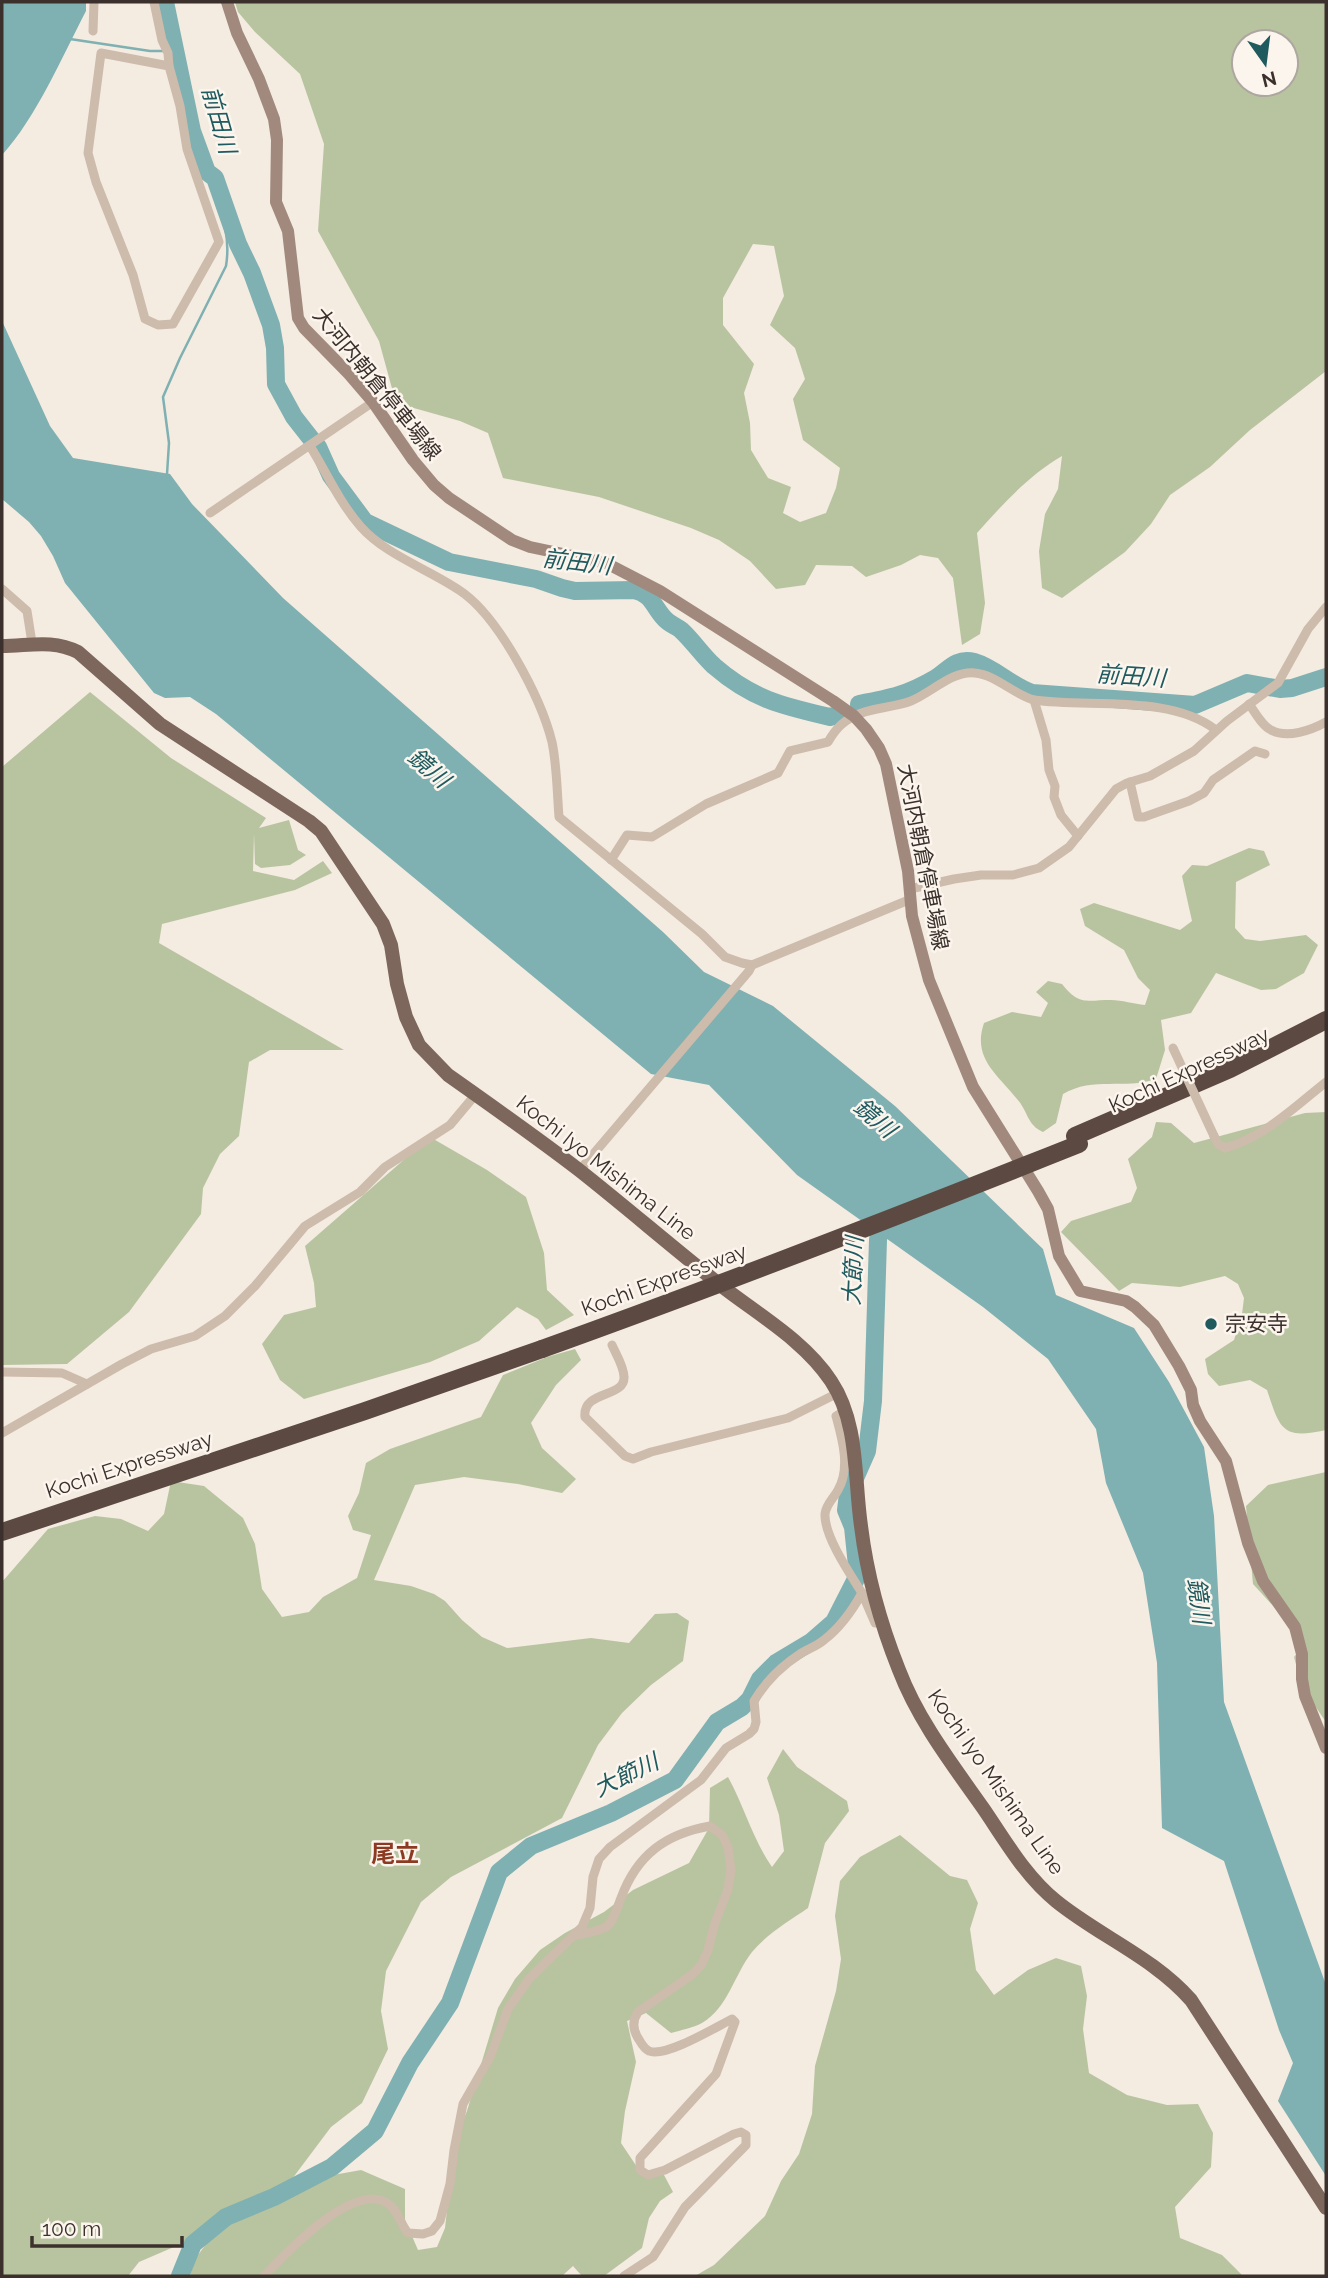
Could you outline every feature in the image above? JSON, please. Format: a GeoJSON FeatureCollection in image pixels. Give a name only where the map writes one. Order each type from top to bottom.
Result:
{"type":"FeatureCollection","features":[{"type":"Feature","properties":{"kind":"highway","name":"Kochi Expressway"},"geometry":{"type":"LineString","coordinates":[[2,1532],[365,1411],[542,1345],[693,1294],[906,1213],[1077,1140],[1230,1069],[1326,1020]]}},
{"type":"Feature","properties":{"kind":"highway","name":"Kochi Expressway"},"geometry":{"type":"LineString","coordinates":[[1077,1140],[1199,1093],[1326,1030]]}},
{"type":"Feature","properties":{"kind":"highway"},"geometry":{"type":"LineString","coordinates":[[2,1522],[542,1345]]}},
{"type":"Feature","properties":{"kind":"main road","name":"大河内朝倉停車場線"},"geometry":{"type":"LineString","coordinates":[[227,2],[237,33],[274,119],[277,140],[276,202],[288,231],[298,318],[304,328],[373,402],[413,460],[434,485],[502,535],[530,547],[606,563],[660,591],[854,716],[879,748],[886,764],[912,916],[929,980],[972,1087],[1048,1209],[1059,1256],[1080,1291],[1126,1301],[1135,1307],[1154,1325],[1180,1366],[1191,1390],[1200,1421],[1226,1461],[1248,1543],[1263,1581],[1296,1627],[1302,1654],[1305,1696],[1326,1748]]}},
{"type":"Feature","properties":{"kind":"main road","name":"Kochi Iyo Mishima Line"},"geometry":{"type":"LineString","coordinates":[[2,646],[32,643],[59,645],[78,652],[160,724],[321,831],[383,924],[391,945],[406,1017],[419,1045],[448,1075],[579,1171],[808,1354],[822,1369],[846,1410],[861,1530],[870,1574],[900,1674],[921,1715],[1020,1862],[1045,1891],[1153,1964],[1178,1986],[1207,2022],[1326,2208]]}},
{"type":"Feature","properties":{"kind":"street"},"geometry":{"type":"LineString","coordinates":[[93,32],[94,2]]}},
{"type":"Feature","properties":{"kind":"street"},"geometry":{"type":"LineString","coordinates":[[154,2],[180,106],[187,149],[219,242],[173,324],[158,324],[145,319],[133,275],[96,182],[88,153],[101,53],[169,66]]}},
{"type":"Feature","properties":{"kind":"street"},"geometry":{"type":"LineString","coordinates":[[210,513],[373,402]]}},
{"type":"Feature","properties":{"kind":"street"},"geometry":{"type":"LineString","coordinates":[[310,446],[328,481],[361,527],[386,547],[462,592],[482,608],[522,672],[546,723],[552,745],[559,817],[702,934],[725,957],[750,968]]}},
{"type":"Feature","properties":{"kind":"street"},"geometry":{"type":"LineString","coordinates":[[2,589],[27,611],[32,643]]}},
{"type":"Feature","properties":{"kind":"street"},"geometry":{"type":"LineString","coordinates":[[579,1171],[750,968],[910,894],[954,879],[981,875],[1013,875],[1039,868],[1062,853],[1116,789],[1150,776],[1194,751],[1216,730],[1278,683],[1308,629],[1326,607]]}},
{"type":"Feature","properties":{"kind":"street"},"geometry":{"type":"LineString","coordinates":[[611,860],[627,835],[652,837],[706,804],[778,773],[790,751],[828,742],[836,727],[854,716],[875,708],[905,703],[954,677],[972,672],[982,674],[1021,696],[1034,700],[1126,704],[1184,713],[1216,730]]}},
{"type":"Feature","properties":{"kind":"street"},"geometry":{"type":"LineString","coordinates":[[1034,700],[1046,740],[1049,770],[1055,786],[1054,797],[1061,815],[1078,836]]}},
{"type":"Feature","properties":{"kind":"street"},"geometry":{"type":"LineString","coordinates":[[1249,704],[1272,731],[1293,733],[1326,722]]}},
{"type":"Feature","properties":{"kind":"street"},"geometry":{"type":"LineString","coordinates":[[1130,782],[1138,817],[1144,817],[1204,793],[1213,780],[1255,751],[1265,754]]}},
{"type":"Feature","properties":{"kind":"street"},"geometry":{"type":"LineString","coordinates":[[1173,1048],[1218,1144],[1225,1148],[1241,1144],[1286,1114],[1326,1082]]}},
{"type":"Feature","properties":{"kind":"street"},"geometry":{"type":"LineString","coordinates":[[2,1433],[151,1349],[195,1336],[225,1316],[255,1286],[305,1226],[360,1192],[386,1167],[450,1125],[476,1094]]}},
{"type":"Feature","properties":{"kind":"street"},"geometry":{"type":"LineString","coordinates":[[612,1345],[624,1381],[619,1387],[588,1402],[584,1411],[585,1418],[625,1456],[633,1459],[651,1452],[788,1418],[838,1393]]}},
{"type":"Feature","properties":{"kind":"street"},"geometry":{"type":"LineString","coordinates":[[2,1372],[62,1373],[87,1384]]}},
{"type":"Feature","properties":{"kind":"street"},"geometry":{"type":"LineString","coordinates":[[846,1410],[836,1416],[845,1460],[843,1479],[825,1510],[829,1529],[845,1568],[861,1591],[875,1623],[883,1622]]}},
{"type":"Feature","properties":{"kind":"street"},"geometry":{"type":"LineString","coordinates":[[264,2276],[293,2244],[328,2218],[364,2200],[372,2198],[387,2203],[395,2210],[408,2233],[423,2234],[432,2231],[440,2221],[450,2184],[463,2104],[490,2057],[508,2009],[529,1979],[572,1937],[587,1918],[598,1859],[610,1847],[701,1780],[726,1748],[754,1729],[754,1701],[771,1676],[832,1633],[849,1615],[861,1591]]}},
{"type":"Feature","properties":{"kind":"street"},"geometry":{"type":"LineString","coordinates":[[572,1937],[607,1926],[612,1920],[628,1879],[644,1857],[662,1844],[689,1830],[710,1826],[722,1835],[728,1847],[731,1870],[729,1889],[702,1964],[693,1974],[638,2012],[634,2019],[635,2033],[647,2050],[655,2052],[679,2046],[732,2019],[735,2022],[716,2074],[640,2158],[640,2170],[648,2175],[665,2170],[741,2132],[746,2135],[746,2145],[685,2207],[653,2257],[624,2276]]}},
{"type":"Feature","properties":{"kind":"green space"},"geometry":{"type":"Polygon","coordinates":[[[235,2],[1326,2],[1326,371],[1250,430],[1210,467],[1170,495],[1151,524],[1125,552],[1062,598],[1042,588],[1039,551],[1045,514],[1058,489],[1062,456],[1038,472],[1006,501],[977,533],[985,603],[980,634],[962,645],[953,578],[938,558],[920,555],[866,577],[852,566],[816,565],[805,585],[776,589],[750,561],[719,540],[691,528],[599,497],[503,478],[488,433],[460,421],[396,403],[379,341],[318,231],[324,144],[300,74],[255,32],[238,12],[235,2]],[[753,244],[723,298],[723,325],[754,364],[744,393],[750,423],[751,450],[768,478],[791,487],[783,513],[800,522],[826,513],[836,488],[840,468],[803,440],[793,399],[805,379],[795,348],[770,325],[784,296],[774,246],[753,244]]]}},
{"type":"Feature","properties":{"kind":"green space"},"geometry":{"type":"Polygon","coordinates":[[[90,692],[171,758],[266,818],[259,828],[289,820],[298,850],[306,855],[290,865],[261,868],[255,864],[254,834],[253,871],[294,880],[323,861],[332,873],[295,890],[162,924],[159,943],[344,1050],[270,1050],[249,1062],[239,1136],[220,1154],[203,1188],[201,1214],[129,1312],[67,1364],[2,1365],[2,767],[90,692]]]}},
{"type":"Feature","properties":{"kind":"green space"},"geometry":{"type":"Polygon","coordinates":[[[1249,848],[1264,851],[1270,865],[1236,882],[1235,928],[1245,939],[1260,941],[1306,935],[1318,945],[1304,973],[1276,989],[1261,990],[1216,973],[1191,1013],[1161,1020],[1165,1050],[1156,1079],[1098,1084],[1063,1094],[1056,1123],[1043,1132],[1038,1129],[988,1065],[981,1046],[984,1023],[1012,1012],[1041,1017],[1048,1003],[1036,992],[1048,981],[1062,984],[1079,999],[1115,1000],[1145,1005],[1150,990],[1138,978],[1124,950],[1085,926],[1080,909],[1094,903],[1180,930],[1192,921],[1182,876],[1192,865],[1207,866],[1249,848]]]}},
{"type":"Feature","properties":{"kind":"green space"},"geometry":{"type":"Polygon","coordinates":[[[1326,1112],[1326,1430],[1300,1433],[1291,1432],[1280,1422],[1267,1390],[1250,1380],[1219,1386],[1208,1374],[1205,1359],[1234,1340],[1244,1298],[1238,1284],[1225,1276],[1180,1287],[1132,1283],[1119,1291],[1061,1232],[1071,1221],[1131,1202],[1137,1188],[1128,1159],[1152,1137],[1156,1122],[1171,1123],[1194,1143],[1305,1113],[1326,1112]]]}},
{"type":"Feature","properties":{"kind":"green space"},"geometry":{"type":"Polygon","coordinates":[[[430,1137],[487,1170],[526,1197],[544,1253],[547,1290],[574,1315],[546,1330],[538,1319],[517,1307],[479,1341],[430,1362],[304,1399],[280,1380],[262,1344],[284,1315],[316,1307],[314,1283],[305,1246],[430,1137]]]}},
{"type":"Feature","properties":{"kind":"green space"},"geometry":{"type":"Polygon","coordinates":[[[575,1349],[581,1360],[556,1385],[531,1423],[542,1448],[576,1479],[562,1493],[464,1477],[415,1485],[374,1580],[411,1586],[434,1594],[445,1601],[482,1637],[507,1648],[591,1638],[629,1643],[655,1614],[677,1613],[689,1621],[683,1661],[651,1685],[622,1713],[598,1745],[562,1818],[451,1877],[421,1902],[386,1971],[381,2011],[388,2049],[362,2103],[331,2127],[289,2183],[361,2170],[405,2189],[405,2220],[418,2250],[437,2247],[445,2228],[455,2140],[467,2111],[498,2008],[515,1979],[540,1950],[565,1933],[604,1912],[633,1890],[689,1863],[709,1828],[710,1788],[728,1777],[759,1846],[772,1867],[784,1851],[779,1815],[767,1778],[783,1749],[797,1767],[847,1801],[849,1811],[825,1843],[808,1908],[758,1945],[711,2017],[698,2025],[671,2033],[646,2013],[627,2021],[636,2062],[621,2143],[637,2167],[664,2175],[673,2192],[660,2201],[649,2218],[642,2248],[604,2276],[582,2276],[573,2266],[562,2276],[190,2276],[195,2259],[218,2228],[139,2262],[128,2276],[2,2276],[2,1582],[48,1529],[95,1516],[121,1519],[148,1531],[164,1514],[171,1481],[204,1486],[243,1518],[255,1544],[262,1589],[282,1617],[309,1612],[323,1597],[357,1578],[371,1535],[353,1530],[348,1516],[359,1493],[366,1463],[390,1449],[481,1417],[503,1375],[575,1349]]]}},
{"type":"Feature","properties":{"kind":"green space"},"geometry":{"type":"Polygon","coordinates":[[[1326,1472],[1326,1722],[1302,1687],[1294,1657],[1303,1646],[1297,1632],[1253,1584],[1246,1506],[1268,1485],[1326,1472]]]}},
{"type":"Feature","properties":{"kind":"green space"},"geometry":{"type":"Polygon","coordinates":[[[900,1835],[950,1876],[967,1880],[978,1903],[970,1929],[976,1970],[994,1995],[1028,1970],[1056,1958],[1081,1966],[1087,1996],[1083,2029],[1089,2073],[1127,2095],[1167,2105],[1198,2104],[1213,2133],[1211,2167],[1175,2207],[1180,2238],[1222,2255],[1243,2276],[695,2276],[714,2265],[765,2216],[781,2181],[799,2154],[812,2114],[815,2066],[836,1991],[841,1959],[835,1916],[840,1881],[860,1857],[900,1835]]]}},
{"type":"Feature","properties":{"kind":"water"},"geometry":{"type":"Polygon","coordinates":[[[2,2],[86,2],[86,11],[48,86],[26,123],[2,155],[2,2]]]}},
{"type":"Feature","properties":{"kind":"water","name":"鏡川"},"geometry":{"type":"Polygon","coordinates":[[[2,321],[50,426],[73,458],[170,474],[192,504],[283,598],[663,932],[704,972],[773,1006],[895,1106],[1043,1249],[1056,1295],[1134,1328],[1169,1382],[1204,1447],[1214,1516],[1224,1702],[1326,1985],[1326,2176],[1278,2101],[1293,2063],[1279,2030],[1224,1861],[1162,1828],[1157,1663],[1143,1573],[1106,1483],[1096,1429],[1048,1359],[983,1307],[797,1175],[709,1085],[651,1074],[216,714],[190,697],[165,698],[154,693],[65,583],[41,536],[2,499],[2,321]]]}},
{"type":"Feature","properties":{"kind":"waterway","name":"前田川"},"geometry":{"type":"LineString","coordinates":[[165,2],[192,131],[207,172],[215,178],[271,325],[276,384],[294,417],[312,440]]}},
{"type":"Feature","properties":{"kind":"waterway"},"geometry":{"type":"LineString","coordinates":[[70,39],[164,51]]}},
{"type":"Feature","properties":{"kind":"waterway"},"geometry":{"type":"LineString","coordinates":[[167,474],[169,443],[163,397],[226,266],[227,240],[223,218],[207,172]]}},
{"type":"Feature","properties":{"kind":"waterway","name":"前田川"},"geometry":{"type":"LineString","coordinates":[[318,447],[331,476],[365,522],[449,562],[536,579],[575,591],[640,592],[649,597],[666,620],[681,630],[714,666],[741,686],[782,705],[830,717],[838,715]]}},
{"type":"Feature","properties":{"kind":"waterway","name":"前田川"},"geometry":{"type":"LineString","coordinates":[[859,704],[907,692],[926,684],[963,661],[989,668],[1032,693],[1195,705],[1247,683],[1280,689],[1326,677]]}},
{"type":"Feature","properties":{"kind":"waterway","name":"大節川"},"geometry":{"type":"LineString","coordinates":[[180,2276],[193,2244],[226,2217],[274,2197],[332,2167],[375,2131],[410,2063],[450,2003],[499,1872],[531,1846],[611,1813],[675,1780],[717,1722],[742,1707],[750,1699],[760,1679],[776,1663],[811,1642],[834,1622],[858,1575],[853,1527],[846,1510],[848,1494],[867,1451],[873,1401],[878,1240],[882,1212]]}},
{"type":"Feature","properties":{"kind":"place","name":"宗安寺"},"geometry":{"type":"Point","coordinates":[1211,1324]}},
{"type":"Feature","properties":{"kind":"district","name":"尾立"},"geometry":{"type":"Point","coordinates":[395,1854]}}]}
